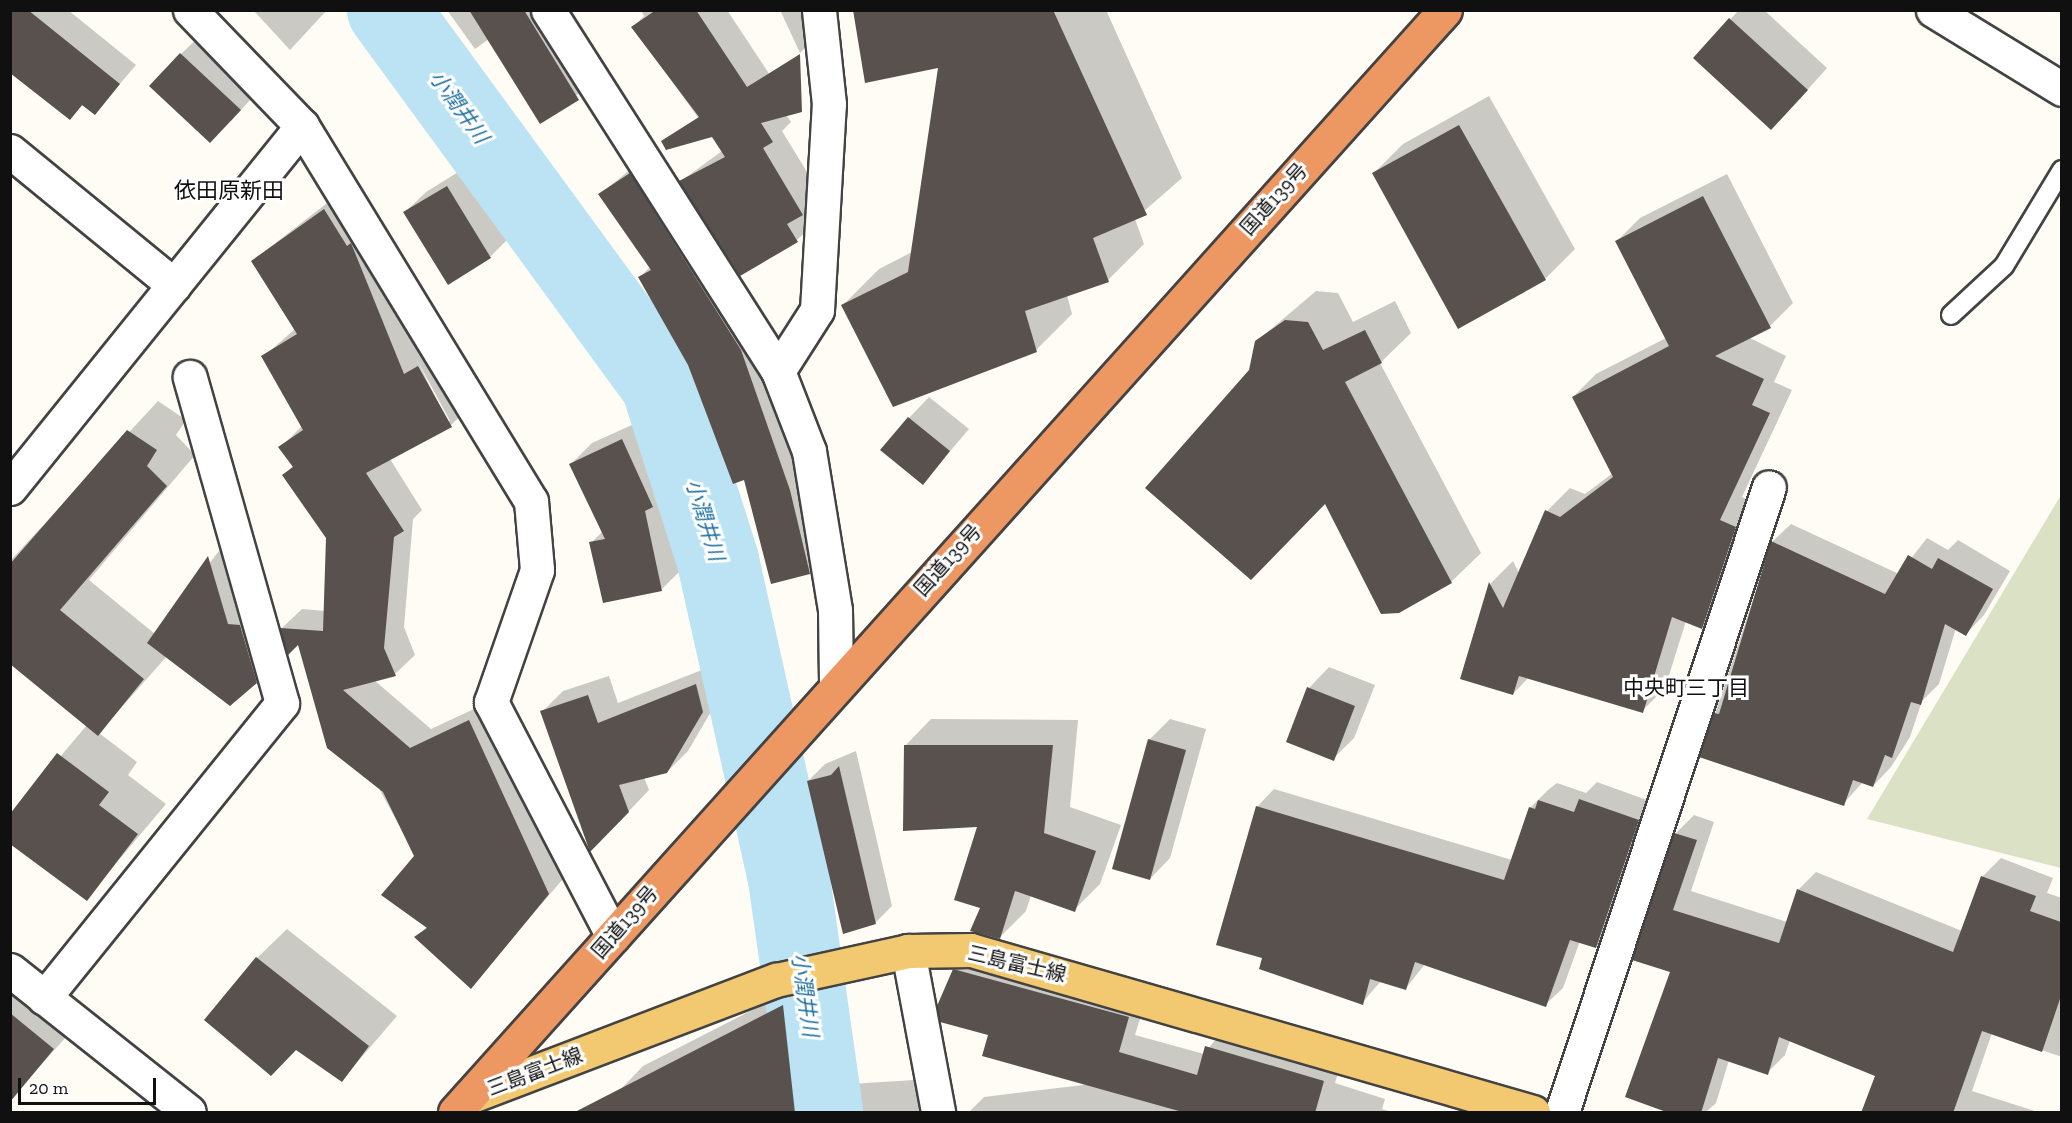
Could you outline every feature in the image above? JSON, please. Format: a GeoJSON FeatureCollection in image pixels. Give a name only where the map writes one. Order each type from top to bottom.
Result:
{"type":"FeatureCollection","features":[{"type":"Feature","properties":{"kind":"highway","name":"国道139号"},"geometry":{"type":"LineString","coordinates":[[462,1105],[723,809],[1445,10]]}},
{"type":"Feature","properties":{"kind":"main road","name":"三島富士線"},"geometry":{"type":"LineString","coordinates":[[462,1105],[776,980],[908,951],[971,950],[1020,960],[1533,1113]]}},
{"type":"Feature","properties":{"kind":"street"},"geometry":{"type":"LineString","coordinates":[[190,10],[302,126],[531,501],[537,570],[491,702],[613,936]]}},
{"type":"Feature","properties":{"kind":"street"},"geometry":{"type":"LineString","coordinates":[[548,10],[778,371],[809,452],[834,610],[836,684]]}},
{"type":"Feature","properties":{"kind":"street"},"geometry":{"type":"LineString","coordinates":[[778,371],[817,310],[829,104],[819,10]]}},
{"type":"Feature","properties":{"kind":"street"},"geometry":{"type":"LineString","coordinates":[[1933,10],[2061,89]]}},
{"type":"Feature","properties":{"kind":"street"},"geometry":{"type":"LineString","coordinates":[[10,488],[302,126]]}},
{"type":"Feature","properties":{"kind":"street"},"geometry":{"type":"LineString","coordinates":[[10,150],[174,285]]}},
{"type":"Feature","properties":{"kind":"street"},"geometry":{"type":"LineString","coordinates":[[44,998],[282,703],[190,377]]}},
{"type":"Feature","properties":{"kind":"street"},"geometry":{"type":"LineString","coordinates":[[1562,1113],[1769,487]]}},
{"type":"Feature","properties":{"kind":"street"},"geometry":{"type":"LineString","coordinates":[[908,951],[938,1113]]}},
{"type":"Feature","properties":{"kind":"street"},"geometry":{"type":"LineString","coordinates":[[10,970],[189,1113]]}},
{"type":"Feature","properties":{"kind":"lane"},"geometry":{"type":"LineString","coordinates":[[1951,315],[2004,266],[2061,170]]}},
{"type":"Feature","properties":{"kind":"green space"},"geometry":{"type":"Polygon","coordinates":[[[2061,495],[2061,868],[1867,819],[2061,495]]]}},
{"type":"Feature","properties":{"kind":"building"},"geometry":{"type":"Polygon","coordinates":[[[10,10],[28,10],[120,84],[95,115],[82,105],[70,120],[10,73],[10,10]]]}},
{"type":"Feature","properties":{"kind":"building"},"geometry":{"type":"Polygon","coordinates":[[[469,10],[524,10],[579,100],[540,124],[469,10]]]}},
{"type":"Feature","properties":{"kind":"building"},"geometry":{"type":"Polygon","coordinates":[[[656,10],[696,10],[747,87],[800,54],[802,112],[761,123],[773,142],[763,148],[803,215],[787,224],[798,242],[740,276],[679,181],[725,157],[712,137],[666,150],[661,141],[699,117],[631,27],[656,10]]]}},
{"type":"Feature","properties":{"kind":"building"},"geometry":{"type":"Polygon","coordinates":[[[853,10],[1053,10],[1147,215],[1093,238],[1109,282],[1025,311],[1037,352],[893,407],[841,305],[908,272],[938,68],[865,83],[853,10]]]}},
{"type":"Feature","properties":{"kind":"building"},"geometry":{"type":"Polygon","coordinates":[[[1729,18],[1808,90],[1771,130],[1693,58],[1729,18]]]}},
{"type":"Feature","properties":{"kind":"building"},"geometry":{"type":"Polygon","coordinates":[[[180,53],[241,110],[210,143],[149,86],[180,53]]]}},
{"type":"Feature","properties":{"kind":"building"},"geometry":{"type":"Polygon","coordinates":[[[1459,125],[1546,280],[1458,329],[1372,173],[1459,125]]]}},
{"type":"Feature","properties":{"kind":"building"},"geometry":{"type":"Polygon","coordinates":[[[630,173],[741,350],[790,490],[810,574],[771,584],[744,480],[733,484],[688,365],[638,277],[651,270],[598,194],[630,173]]]}},
{"type":"Feature","properties":{"kind":"building"},"geometry":{"type":"Polygon","coordinates":[[[447,186],[491,258],[448,285],[403,212],[447,186]]]}},
{"type":"Feature","properties":{"kind":"building"},"geometry":{"type":"Polygon","coordinates":[[[1703,196],[1771,328],[1715,356],[1764,379],[1752,405],[1770,413],[1720,520],[1736,527],[1702,629],[1672,617],[1643,713],[1519,676],[1513,695],[1460,679],[1489,582],[1503,608],[1545,510],[1560,517],[1613,477],[1572,397],[1669,346],[1615,241],[1703,196]]]}},
{"type":"Feature","properties":{"kind":"building"},"geometry":{"type":"Polygon","coordinates":[[[324,209],[347,246],[351,243],[404,374],[418,366],[452,427],[366,473],[404,531],[394,537],[384,648],[396,676],[343,690],[410,748],[469,720],[549,894],[471,989],[414,937],[427,928],[381,895],[414,856],[383,792],[327,748],[298,645],[288,655],[280,628],[323,631],[326,538],[282,475],[293,467],[278,447],[303,430],[261,356],[297,334],[251,261],[324,209]]]}},
{"type":"Feature","properties":{"kind":"building"},"geometry":{"type":"Polygon","coordinates":[[[1285,320],[1308,322],[1323,350],[1365,330],[1382,363],[1345,382],[1452,583],[1399,613],[1381,614],[1325,504],[1251,580],[1145,488],[1249,370],[1255,341],[1285,320]]]}},
{"type":"Feature","properties":{"kind":"building"},"geometry":{"type":"Polygon","coordinates":[[[908,417],[950,451],[923,485],[880,450],[908,417]]]}},
{"type":"Feature","properties":{"kind":"building"},"geometry":{"type":"Polygon","coordinates":[[[127,430],[157,450],[147,466],[167,486],[60,610],[144,679],[98,736],[10,664],[10,564],[127,430]]]}},
{"type":"Feature","properties":{"kind":"building"},"geometry":{"type":"Polygon","coordinates":[[[622,439],[653,507],[645,511],[662,591],[603,603],[589,542],[605,539],[569,464],[622,439]]]}},
{"type":"Feature","properties":{"kind":"building"},"geometry":{"type":"Polygon","coordinates":[[[1771,541],[1885,594],[1908,555],[1932,569],[1938,558],[1993,589],[1966,636],[1945,624],[1921,705],[1911,702],[1892,758],[1885,755],[1873,787],[1853,780],[1844,806],[1699,757],[1714,713],[1719,714],[1771,541]]]}},
{"type":"Feature","properties":{"kind":"building"},"geometry":{"type":"Polygon","coordinates":[[[208,556],[228,624],[240,625],[257,683],[230,706],[147,643],[208,556]]]}},
{"type":"Feature","properties":{"kind":"building"},"geometry":{"type":"Polygon","coordinates":[[[696,684],[703,712],[667,773],[619,785],[629,812],[590,852],[540,711],[588,695],[598,723],[696,684]]]}},
{"type":"Feature","properties":{"kind":"building"},"geometry":{"type":"Polygon","coordinates":[[[1307,687],[1355,706],[1334,761],[1286,742],[1307,687]]]}},
{"type":"Feature","properties":{"kind":"building"},"geometry":{"type":"Polygon","coordinates":[[[1148,739],[1186,750],[1150,880],[1112,869],[1148,739]]]}},
{"type":"Feature","properties":{"kind":"building"},"geometry":{"type":"Polygon","coordinates":[[[904,745],[1053,745],[1044,833],[1096,851],[1075,912],[1015,891],[1000,939],[970,931],[980,908],[954,900],[977,827],[903,831],[904,745]]]}},
{"type":"Feature","properties":{"kind":"building"},"geometry":{"type":"Polygon","coordinates":[[[57,753],[109,792],[99,805],[138,834],[87,901],[10,844],[10,814],[57,753]]]}},
{"type":"Feature","properties":{"kind":"building"},"geometry":{"type":"Polygon","coordinates":[[[839,766],[876,924],[843,934],[807,781],[831,775],[839,766]]]}},
{"type":"Feature","properties":{"kind":"building"},"geometry":{"type":"Polygon","coordinates":[[[1579,799],[1639,820],[1596,948],[1570,940],[1546,1007],[1415,962],[1406,990],[1370,979],[1363,1005],[1259,969],[1262,958],[1216,945],[1256,806],[1504,880],[1529,807],[1535,809],[1538,800],[1574,812],[1579,799]]]}},
{"type":"Feature","properties":{"kind":"building"},"geometry":{"type":"Polygon","coordinates":[[[1674,833],[1697,840],[1673,910],[1779,943],[1797,889],[1953,952],[1981,876],[2036,896],[2030,911],[2061,922],[2061,996],[2042,1052],[1982,1031],[1953,1113],[1861,1113],[1875,1076],[1779,1037],[1768,1075],[1718,1058],[1701,1113],[1669,1113],[1625,1097],[1670,972],[1632,960],[1674,833]]]}},
{"type":"Feature","properties":{"kind":"building"},"geometry":{"type":"Polygon","coordinates":[[[256,957],[369,1046],[342,1082],[296,1050],[271,1076],[204,1020],[256,957]]]}},
{"type":"Feature","properties":{"kind":"building"},"geometry":{"type":"Polygon","coordinates":[[[953,969],[1129,1017],[1119,1052],[1197,1075],[1205,1046],[1324,1081],[1315,1113],[1186,1113],[982,1056],[988,1035],[940,1022],[937,1006],[953,969]]]}},
{"type":"Feature","properties":{"kind":"building"},"geometry":{"type":"Polygon","coordinates":[[[783,1005],[795,1113],[573,1113],[783,1005]]]}},
{"type":"Feature","properties":{"kind":"building"},"geometry":{"type":"Polygon","coordinates":[[[10,1013],[54,1049],[10,1102],[10,1013]]]}},
{"type":"Feature","properties":{"kind":"waterway","name":"小潤井川"},"geometry":{"type":"LineString","coordinates":[[388,10],[662,385],[718,561],[789,879],[822,1112]]}},
{"type":"Feature","properties":{"kind":"district","name":"依田原新田"},"geometry":{"type":"Point","coordinates":[229,191]}},
{"type":"Feature","properties":{"kind":"district","name":"中央町三丁目"},"geometry":{"type":"Point","coordinates":[1686,688]}}]}
